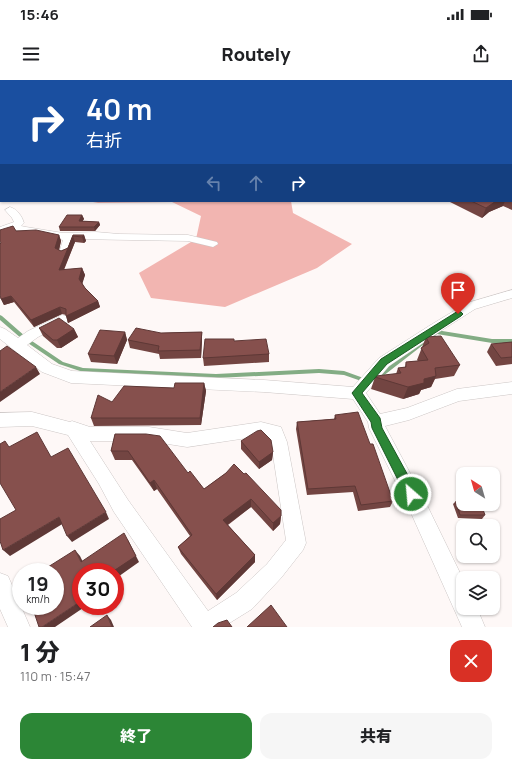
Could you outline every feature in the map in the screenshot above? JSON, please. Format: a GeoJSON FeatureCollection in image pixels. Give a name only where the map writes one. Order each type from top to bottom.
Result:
{"type":"FeatureCollection","features":[{"type":"Feature","properties":{"kind":"street"},"geometry":{"type":"LineString","coordinates":[[0,230],[19,223],[17,217],[10,210]]}},
{"type":"Feature","properties":{"kind":"street"},"geometry":{"type":"LineString","coordinates":[[13,226],[20,229],[64,236],[96,234],[119,237],[188,238],[213,244]]}},
{"type":"Feature","properties":{"kind":"street"},"geometry":{"type":"LineString","coordinates":[[64,236],[69,238],[64,253]]}},
{"type":"Feature","properties":{"kind":"street"},"geometry":{"type":"LineString","coordinates":[[357,393],[384,362],[434,329],[471,306],[512,294]]}},
{"type":"Feature","properties":{"kind":"street"},"geometry":{"type":"LineString","coordinates":[[19,343],[62,319]]}},
{"type":"Feature","properties":{"kind":"street"},"geometry":{"type":"LineString","coordinates":[[0,332],[19,343],[47,368],[71,377],[264,386],[357,393]]}},
{"type":"Feature","properties":{"kind":"street"},"geometry":{"type":"LineString","coordinates":[[376,421],[408,414],[457,395],[512,388]]}},
{"type":"Feature","properties":{"kind":"street"},"geometry":{"type":"LineString","coordinates":[[357,393],[376,421],[377,428],[418,507],[456,588]]}},
{"type":"Feature","properties":{"kind":"street"},"geometry":{"type":"LineString","coordinates":[[0,420],[32,419],[72,428],[90,434],[149,434],[187,440],[261,429],[275,432],[280,442],[296,543],[274,571],[244,601],[204,626],[122,506],[72,428]]}},
{"type":"Feature","properties":{"kind":"street"},"geometry":{"type":"LineString","coordinates":[[0,584],[19,627]]}},
{"type":"Feature","properties":{"kind":"street"},"geometry":{"type":"LineString","coordinates":[[468,615],[474,627]]}},
{"type":"Feature","properties":{"kind":"shaded area"},"geometry":{"type":"Polygon","coordinates":[[[93,202],[172,202],[98,203],[93,202]]]}},
{"type":"Feature","properties":{"kind":"shaded area"},"geometry":{"type":"Polygon","coordinates":[[[172,202],[291,202],[293,213],[352,244],[317,268],[225,307],[151,298],[139,273],[196,239],[201,216],[172,202]]]}},
{"type":"Feature","properties":{"kind":"building"},"geometry":{"type":"Polygon","coordinates":[[[473,202],[495,202],[486,208],[473,202]]]}},
{"type":"Feature","properties":{"kind":"building"},"geometry":{"type":"Polygon","coordinates":[[[67,215],[82,215],[79,221],[99,222],[94,227],[59,227],[67,215]]]}},
{"type":"Feature","properties":{"kind":"building"},"geometry":{"type":"Polygon","coordinates":[[[13,226],[16,231],[36,230],[59,235],[55,248],[61,251],[68,248],[73,235],[84,235],[82,237],[73,236],[59,270],[82,268],[79,279],[85,288],[98,301],[66,316],[66,309],[60,307],[31,320],[11,296],[1,299],[0,230],[13,226]]]}},
{"type":"Feature","properties":{"kind":"building"},"geometry":{"type":"Polygon","coordinates":[[[59,318],[74,329],[57,340],[53,340],[39,328],[59,318]]]}},
{"type":"Feature","properties":{"kind":"building"},"geometry":{"type":"Polygon","coordinates":[[[136,328],[161,333],[202,332],[200,350],[158,351],[159,346],[128,340],[136,328]]]}},
{"type":"Feature","properties":{"kind":"building"},"geometry":{"type":"Polygon","coordinates":[[[100,330],[125,332],[114,356],[88,354],[100,330]]]}},
{"type":"Feature","properties":{"kind":"building"},"geometry":{"type":"Polygon","coordinates":[[[441,336],[460,365],[435,368],[436,376],[424,379],[424,383],[408,387],[375,377],[401,373],[398,368],[406,367],[406,362],[428,360],[421,348],[429,343],[426,337],[441,336]]]}},
{"type":"Feature","properties":{"kind":"building"},"geometry":{"type":"Polygon","coordinates":[[[205,339],[234,339],[234,341],[266,339],[269,354],[203,358],[205,339]]]}},
{"type":"Feature","properties":{"kind":"building"},"geometry":{"type":"Polygon","coordinates":[[[512,342],[512,357],[501,358],[491,344],[512,342]]]}},
{"type":"Feature","properties":{"kind":"building"},"geometry":{"type":"Polygon","coordinates":[[[7,346],[36,367],[0,392],[0,351],[7,346]]]}},
{"type":"Feature","properties":{"kind":"building"},"geometry":{"type":"Polygon","coordinates":[[[175,383],[204,383],[200,418],[91,418],[98,395],[112,402],[124,386],[174,388],[175,383]]]}},
{"type":"Feature","properties":{"kind":"building"},"geometry":{"type":"Polygon","coordinates":[[[358,412],[370,444],[373,444],[393,501],[361,505],[355,486],[308,489],[297,422],[336,419],[335,415],[358,412]]]}},
{"type":"Feature","properties":{"kind":"building"},"geometry":{"type":"Polygon","coordinates":[[[261,430],[271,440],[273,452],[259,462],[241,441],[261,430]]]}},
{"type":"Feature","properties":{"kind":"building"},"geometry":{"type":"Polygon","coordinates":[[[37,432],[51,457],[68,448],[106,512],[67,536],[59,517],[3,550],[0,541],[0,519],[16,510],[0,483],[0,444],[5,441],[9,447],[37,432]]]}},
{"type":"Feature","properties":{"kind":"building"},"geometry":{"type":"Polygon","coordinates":[[[115,434],[146,434],[160,436],[188,473],[190,471],[204,489],[226,473],[234,464],[244,474],[246,473],[281,510],[281,516],[273,523],[251,499],[223,520],[255,555],[216,594],[178,547],[192,535],[154,480],[150,483],[128,451],[111,451],[115,434]]]}},
{"type":"Feature","properties":{"kind":"building"},"geometry":{"type":"Polygon","coordinates":[[[459,511],[484,511],[485,515],[460,515],[459,511]]]}},
{"type":"Feature","properties":{"kind":"building"},"geometry":{"type":"Polygon","coordinates":[[[124,533],[136,556],[124,564],[72,563],[72,607],[64,612],[64,563],[54,563],[75,550],[81,562],[124,533]]]}},
{"type":"Feature","properties":{"kind":"building"},"geometry":{"type":"Polygon","coordinates":[[[271,605],[287,627],[247,627],[271,605]]]}},
{"type":"Feature","properties":{"kind":"building"},"geometry":{"type":"Polygon","coordinates":[[[35,615],[60,615],[42,627],[39,627],[35,615]]]}},
{"type":"Feature","properties":{"kind":"building"},"geometry":{"type":"Polygon","coordinates":[[[107,615],[112,627],[90,627],[107,615]]]}},
{"type":"Feature","properties":{"kind":"building"},"geometry":{"type":"Polygon","coordinates":[[[227,620],[232,627],[213,627],[218,623],[227,620]]]}},
{"type":"Feature","properties":{"kind":"waterway"},"geometry":{"type":"LineString","coordinates":[[0,317],[24,338],[61,363],[83,370],[216,376],[319,371],[344,373],[367,381]]}},
{"type":"Feature","properties":{"kind":"waterway"},"geometry":{"type":"LineString","coordinates":[[433,335],[436,332],[492,341],[512,341]]}},
{"type":"Feature","properties":{"kind":"waterway"},"geometry":{"type":"LineString","coordinates":[[376,379],[426,340]]}},
{"type":"Feature","properties":{"kind":"route"},"geometry":{"type":"LineString","coordinates":[[411,494],[377,428],[376,421],[357,393],[384,362],[458,314]]}}]}
